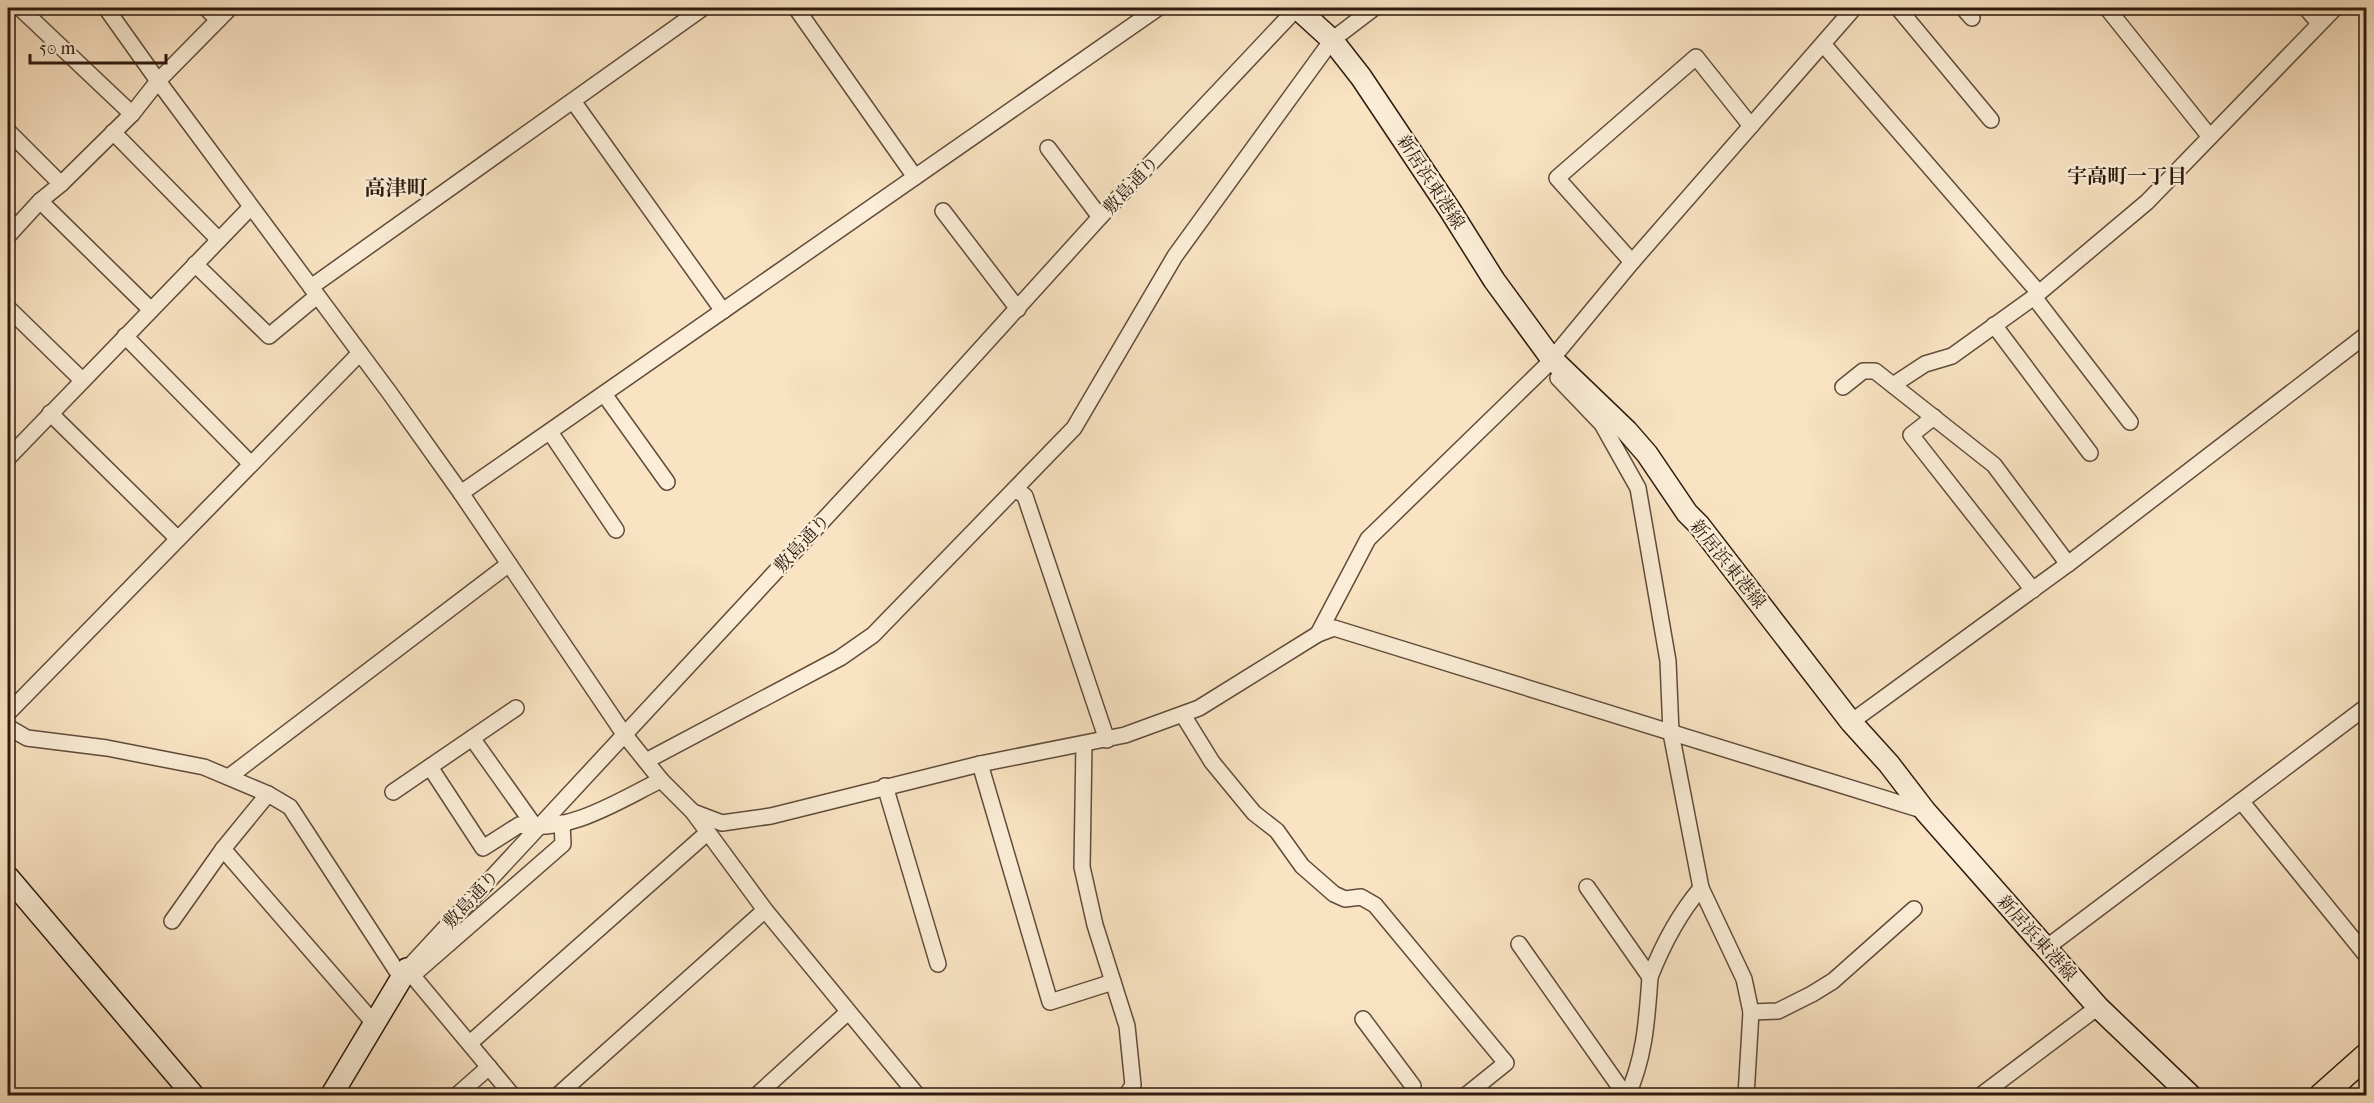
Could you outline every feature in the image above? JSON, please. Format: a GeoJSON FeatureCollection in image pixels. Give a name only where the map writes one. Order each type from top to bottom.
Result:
{"type":"FeatureCollection","features":[{"type":"Feature","properties":{"kind":"main road","name":"新居浜東港線"},"geometry":{"type":"LineString","coordinates":[[1297,8],[1332,40],[1368,87],[1549,362],[1627,431],[1647,454],[1687,513],[1699,525],[1851,722],[1889,764],[1924,811],[2098,1007],[2191,1095]]}},
{"type":"Feature","properties":{"kind":"main road"},"geometry":{"type":"LineString","coordinates":[[8,877],[194,1095]]}},
{"type":"Feature","properties":{"kind":"main road","name":"敷島通り"},"geometry":{"type":"LineString","coordinates":[[331,1095],[374,1022],[407,975]]}},
{"type":"Feature","properties":{"kind":"main road"},"geometry":{"type":"LineString","coordinates":[[2321,1095],[2367,1056]]}},
{"type":"Feature","properties":{"kind":"street"},"geometry":{"type":"LineString","coordinates":[[20,8],[132,114]]}},
{"type":"Feature","properties":{"kind":"street"},"geometry":{"type":"LineString","coordinates":[[106,8],[461,493],[624,734],[661,780],[693,812],[765,910],[918,1095]]}},
{"type":"Feature","properties":{"kind":"street"},"geometry":{"type":"LineString","coordinates":[[206,8],[218,20]]}},
{"type":"Feature","properties":{"kind":"street"},"geometry":{"type":"LineString","coordinates":[[8,236],[40,201],[132,114],[158,81],[230,8]]}},
{"type":"Feature","properties":{"kind":"street"},"geometry":{"type":"LineString","coordinates":[[195,264],[269,336],[314,292],[573,100],[704,8]]}},
{"type":"Feature","properties":{"kind":"street"},"geometry":{"type":"LineString","coordinates":[[796,8],[915,177]]}},
{"type":"Feature","properties":{"kind":"street"},"geometry":{"type":"LineString","coordinates":[[461,493],[1158,8]]}},
{"type":"Feature","properties":{"kind":"street","name":"敷島通り"},"geometry":{"type":"LineString","coordinates":[[407,975],[536,828],[1018,309],[1100,217],[1297,8]]}},
{"type":"Feature","properties":{"kind":"street"},"geometry":{"type":"LineString","coordinates":[[646,762],[840,658],[873,635],[1074,428],[1175,256],[1332,40],[1374,8]]}},
{"type":"Feature","properties":{"kind":"street"},"geometry":{"type":"LineString","coordinates":[[1318,633],[1368,539],[1549,362],[1632,262],[1854,8]]}},
{"type":"Feature","properties":{"kind":"street"},"geometry":{"type":"LineString","coordinates":[[1898,8],[1991,120]]}},
{"type":"Feature","properties":{"kind":"street"},"geometry":{"type":"LineString","coordinates":[[2107,8],[2210,137]]}},
{"type":"Feature","properties":{"kind":"street"},"geometry":{"type":"LineString","coordinates":[[2306,8],[2319,23]]}},
{"type":"Feature","properties":{"kind":"street"},"geometry":{"type":"LineString","coordinates":[[1893,385],[1925,364],[1952,356],[2036,295],[2146,202],[2335,8]]}},
{"type":"Feature","properties":{"kind":"street"},"geometry":{"type":"LineString","coordinates":[[1823,45],[2036,295],[2130,422]]}},
{"type":"Feature","properties":{"kind":"street"},"geometry":{"type":"LineString","coordinates":[[1632,262],[1557,178],[1696,57],[1751,126]]}},
{"type":"Feature","properties":{"kind":"street"},"geometry":{"type":"LineString","coordinates":[[573,100],[723,311]]}},
{"type":"Feature","properties":{"kind":"street"},"geometry":{"type":"LineString","coordinates":[[8,131],[61,183]]}},
{"type":"Feature","properties":{"kind":"street"},"geometry":{"type":"LineString","coordinates":[[112,132],[219,240]]}},
{"type":"Feature","properties":{"kind":"street"},"geometry":{"type":"LineString","coordinates":[[1048,148],[1100,217]]}},
{"type":"Feature","properties":{"kind":"street"},"geometry":{"type":"LineString","coordinates":[[40,201],[151,310]]}},
{"type":"Feature","properties":{"kind":"street"},"geometry":{"type":"LineString","coordinates":[[9,453],[250,207]]}},
{"type":"Feature","properties":{"kind":"street"},"geometry":{"type":"LineString","coordinates":[[943,211],[1018,309]]}},
{"type":"Feature","properties":{"kind":"street"},"geometry":{"type":"LineString","coordinates":[[8,308],[82,381]]}},
{"type":"Feature","properties":{"kind":"street"},"geometry":{"type":"LineString","coordinates":[[1994,325],[2090,453]]}},
{"type":"Feature","properties":{"kind":"street"},"geometry":{"type":"LineString","coordinates":[[1851,722],[2068,564],[2367,335]]}},
{"type":"Feature","properties":{"kind":"street"},"geometry":{"type":"LineString","coordinates":[[125,336],[251,464]]}},
{"type":"Feature","properties":{"kind":"street"},"geometry":{"type":"LineString","coordinates":[[8,713],[360,353]]}},
{"type":"Feature","properties":{"kind":"street"},"geometry":{"type":"LineString","coordinates":[[1549,362],[1602,424],[1638,488],[1668,661],[1671,733],[1701,888],[1744,979],[1750,1012],[1746,1095]]}},
{"type":"Feature","properties":{"kind":"street"},"geometry":{"type":"LineString","coordinates":[[1844,387],[1863,372],[1875,371],[1934,417],[1994,465],[2068,564]]}},
{"type":"Feature","properties":{"kind":"street"},"geometry":{"type":"LineString","coordinates":[[604,394],[667,482]]}},
{"type":"Feature","properties":{"kind":"street"},"geometry":{"type":"LineString","coordinates":[[50,413],[178,539]]}},
{"type":"Feature","properties":{"kind":"street"},"geometry":{"type":"LineString","coordinates":[[1934,417],[1911,435],[2033,590]]}},
{"type":"Feature","properties":{"kind":"street"},"geometry":{"type":"LineString","coordinates":[[550,432],[616,530]]}},
{"type":"Feature","properties":{"kind":"street"},"geometry":{"type":"LineString","coordinates":[[1015,489],[1025,496],[1107,740]]}},
{"type":"Feature","properties":{"kind":"street"},"geometry":{"type":"LineString","coordinates":[[230,776],[509,564]]}},
{"type":"Feature","properties":{"kind":"street"},"geometry":{"type":"LineString","coordinates":[[693,812],[722,823],[771,816],[980,764],[1107,740],[1183,715],[1209,703],[1318,633],[1334,628],[1924,811]]}},
{"type":"Feature","properties":{"kind":"street"},"geometry":{"type":"LineString","coordinates":[[2046,948],[2367,707]]}},
{"type":"Feature","properties":{"kind":"street"},"geometry":{"type":"LineString","coordinates":[[393,792],[516,708]]}},
{"type":"Feature","properties":{"kind":"street"},"geometry":{"type":"LineString","coordinates":[[1183,715],[1212,762],[1254,813],[1277,831],[1302,866],[1334,894],[1345,900],[1361,897],[1375,905],[1506,1063],[1465,1095]]}},
{"type":"Feature","properties":{"kind":"street"},"geometry":{"type":"LineString","coordinates":[[8,727],[27,738],[107,748],[204,767],[230,776],[290,807],[407,975],[470,1043],[513,1095]]}},
{"type":"Feature","properties":{"kind":"street"},"geometry":{"type":"LineString","coordinates":[[472,738],[536,828]]}},
{"type":"Feature","properties":{"kind":"street"},"geometry":{"type":"LineString","coordinates":[[1084,744],[1082,867],[1095,925],[1127,1026],[1133,1085],[1125,1095]]}},
{"type":"Feature","properties":{"kind":"street"},"geometry":{"type":"LineString","coordinates":[[980,764],[1050,1002],[1113,982]]}},
{"type":"Feature","properties":{"kind":"street"},"geometry":{"type":"LineString","coordinates":[[430,767],[483,848],[519,825],[536,828],[583,819],[661,780]]}},
{"type":"Feature","properties":{"kind":"street"},"geometry":{"type":"LineString","coordinates":[[885,786],[938,964]]}},
{"type":"Feature","properties":{"kind":"street"},"geometry":{"type":"LineString","coordinates":[[172,921],[223,849],[268,794]]}},
{"type":"Feature","properties":{"kind":"street"},"geometry":{"type":"LineString","coordinates":[[2241,801],[2367,955]]}},
{"type":"Feature","properties":{"kind":"street"},"geometry":{"type":"LineString","coordinates":[[407,975],[564,844],[562,823]]}},
{"type":"Feature","properties":{"kind":"street"},"geometry":{"type":"LineString","coordinates":[[470,1043],[707,832]]}},
{"type":"Feature","properties":{"kind":"street"},"geometry":{"type":"LineString","coordinates":[[223,849],[374,1022]]}},
{"type":"Feature","properties":{"kind":"street"},"geometry":{"type":"LineString","coordinates":[[1587,887],[1650,977]]}},
{"type":"Feature","properties":{"kind":"street"},"geometry":{"type":"LineString","coordinates":[[1519,944],[1626,1095],[1636,1077],[1646,1035],[1650,977],[1683,909],[1701,888]]}},
{"type":"Feature","properties":{"kind":"street"},"geometry":{"type":"LineString","coordinates":[[1750,1012],[1778,1011],[1833,981],[1914,909]]}},
{"type":"Feature","properties":{"kind":"street"},"geometry":{"type":"LineString","coordinates":[[557,1095],[765,910]]}},
{"type":"Feature","properties":{"kind":"street"},"geometry":{"type":"LineString","coordinates":[[1980,1095],[2098,1007]]}},
{"type":"Feature","properties":{"kind":"street"},"geometry":{"type":"LineString","coordinates":[[756,1095],[848,1012]]}},
{"type":"Feature","properties":{"kind":"street"},"geometry":{"type":"LineString","coordinates":[[1363,1019],[1413,1086],[1410,1095]]}},
{"type":"Feature","properties":{"kind":"street"},"geometry":{"type":"LineString","coordinates":[[456,1095],[489,1067]]}},
{"type":"Feature","properties":{"kind":"district","name":"宇高町一丁目"},"geometry":{"type":"Point","coordinates":[2127,176]}},
{"type":"Feature","properties":{"kind":"district","name":"高津町"},"geometry":{"type":"Point","coordinates":[396,188]}}]}
